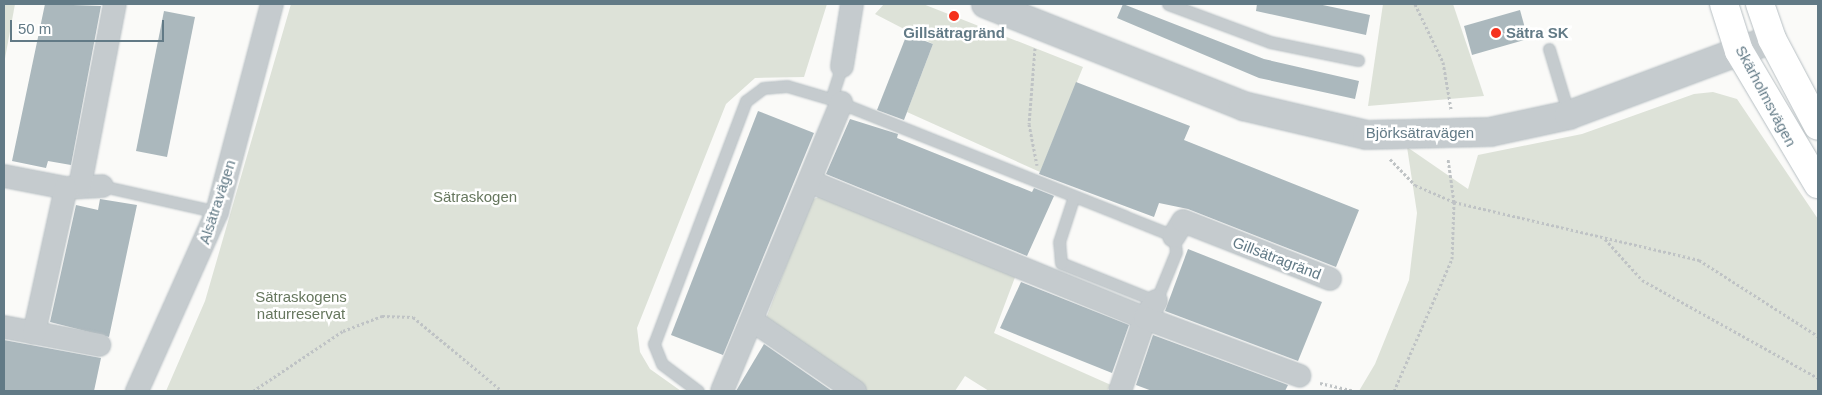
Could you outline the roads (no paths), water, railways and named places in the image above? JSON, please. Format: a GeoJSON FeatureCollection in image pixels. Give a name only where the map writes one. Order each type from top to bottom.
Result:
{"type":"FeatureCollection","features":[{"type":"Feature","properties":{"kind":"main road","name":"Skärholmsvägen"},"geometry":{"type":"LineString","coordinates":[[1724,4],[1739,51],[1818,184]]}},
{"type":"Feature","properties":{"kind":"main road","name":"Skärholmsvägen"},"geometry":{"type":"LineString","coordinates":[[1760,4],[1772,39],[1818,126]]}},
{"type":"Feature","properties":{"kind":"street"},"geometry":{"type":"LineString","coordinates":[[34,332],[82,186],[115,4]]}},
{"type":"Feature","properties":{"kind":"street","name":"Alsätravägen"},"geometry":{"type":"LineString","coordinates":[[137,391],[217,212],[272,4]]}},
{"type":"Feature","properties":{"kind":"street"},"geometry":{"type":"LineString","coordinates":[[842,66],[852,4]]}},
{"type":"Feature","properties":{"kind":"street","name":"Björksätravägen"},"geometry":{"type":"LineString","coordinates":[[986,4],[1243,106],[1367,135],[1490,132],[1569,115],[1772,39]]}},
{"type":"Feature","properties":{"kind":"street"},"geometry":{"type":"LineString","coordinates":[[722,391],[811,182],[836,101]]}},
{"type":"Feature","properties":{"kind":"street"},"geometry":{"type":"LineString","coordinates":[[4,176],[82,186]]}},
{"type":"Feature","properties":{"kind":"street"},"geometry":{"type":"LineString","coordinates":[[811,182],[1151,310],[1300,376]]}},
{"type":"Feature","properties":{"kind":"street","name":"Gillsätragränd"},"geometry":{"type":"LineString","coordinates":[[1174,236],[1183,221],[1330,279]]}},
{"type":"Feature","properties":{"kind":"street"},"geometry":{"type":"LineString","coordinates":[[1120,391],[1151,310]]}},
{"type":"Feature","properties":{"kind":"street"},"geometry":{"type":"LineString","coordinates":[[753,321],[855,391]]}},
{"type":"Feature","properties":{"kind":"street"},"geometry":{"type":"LineString","coordinates":[[4,327],[99,345]]}},
{"type":"Feature","properties":{"kind":"lane"},"geometry":{"type":"LineString","coordinates":[[1168,4],[1270,42],[1358,60]]}},
{"type":"Feature","properties":{"kind":"lane"},"geometry":{"type":"LineString","coordinates":[[1549,49],[1569,115]]}},
{"type":"Feature","properties":{"kind":"lane"},"geometry":{"type":"LineString","coordinates":[[836,101],[842,66]]}},
{"type":"Feature","properties":{"kind":"lane"},"geometry":{"type":"LineString","coordinates":[[698,391],[662,364],[654,344],[746,101],[763,88],[787,86],[836,101],[1041,183],[1074,196],[1174,236],[1176,252],[1151,310],[1060,264],[1059,242],[1074,196]]}},
{"type":"Feature","properties":{"kind":"lane"},"geometry":{"type":"LineString","coordinates":[[82,186],[217,212]]}},
{"type":"Feature","properties":{"kind":"place","name":"Gillsätragränd"},"geometry":{"type":"Point","coordinates":[954,16]}},
{"type":"Feature","properties":{"kind":"place","name":"Sätra SK"},"geometry":{"type":"Point","coordinates":[1496,33]}},
{"type":"Feature","properties":{"kind":"park label","name":"Sätraskogen"},"geometry":{"type":"Point","coordinates":[475,197]}},
{"type":"Feature","properties":{"kind":"park label","name":"Sätraskogens naturreservat"},"geometry":{"type":"Point","coordinates":[301,304]}}]}
